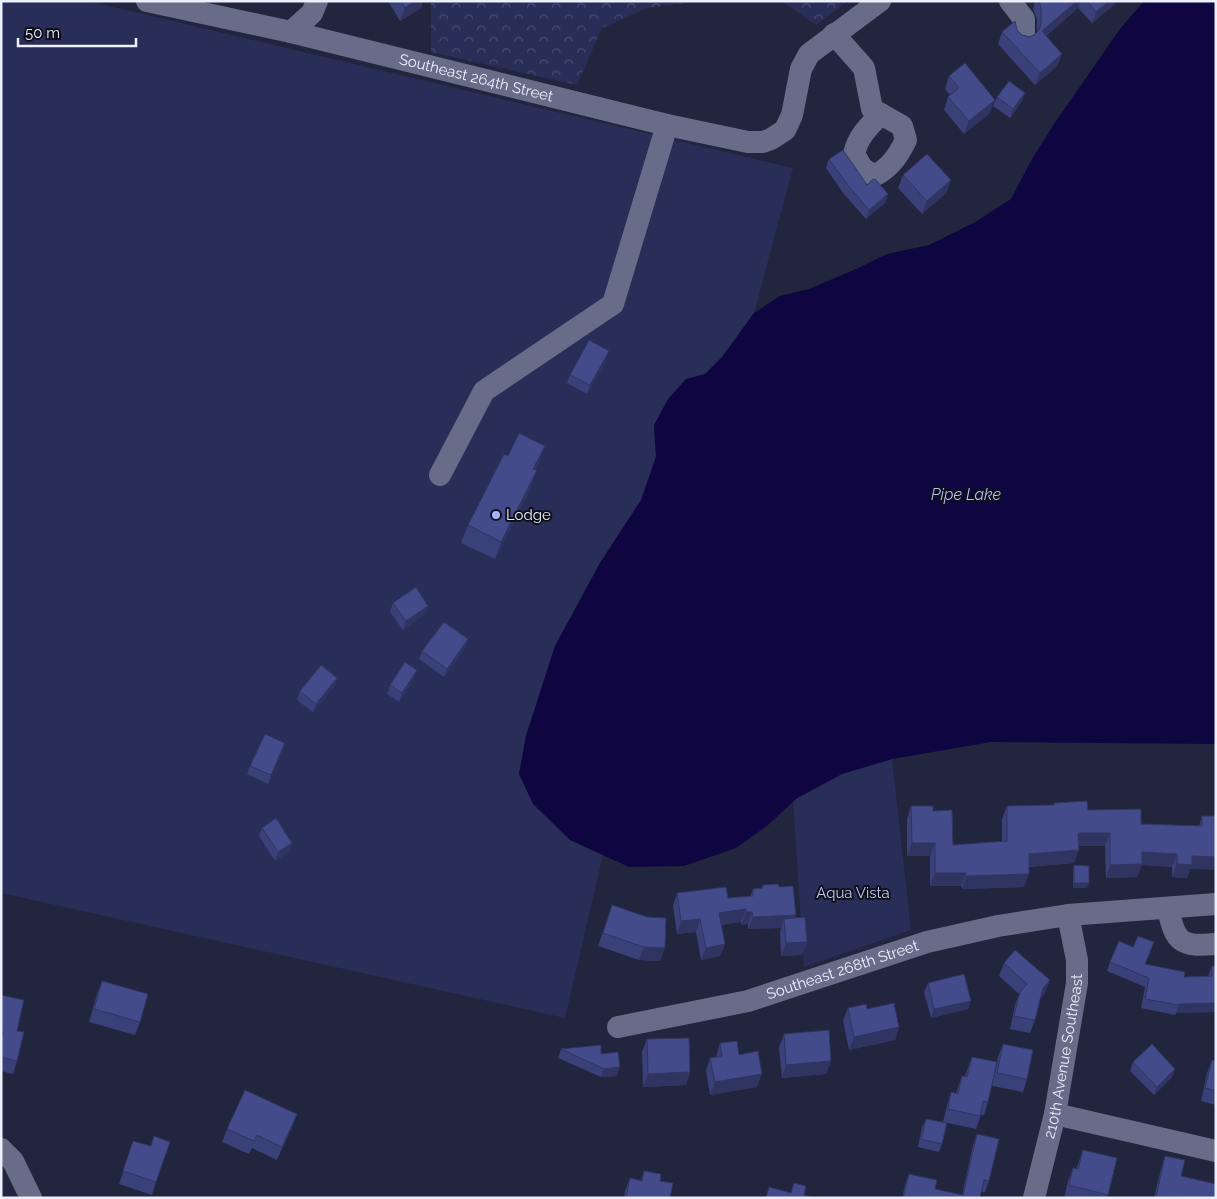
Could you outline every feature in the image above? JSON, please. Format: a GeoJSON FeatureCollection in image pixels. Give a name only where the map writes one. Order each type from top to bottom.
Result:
{"type":"FeatureCollection","features":[{"type":"Feature","properties":{"kind":"street","name":"Southeast 264th Street"},"geometry":{"type":"LineString","coordinates":[[147,1],[291,32],[667,125],[748,142],[763,142],[779,136],[785,130],[792,115],[799,76],[804,62],[809,54],[834,34]]}},
{"type":"Feature","properties":{"kind":"street"},"geometry":{"type":"LineString","coordinates":[[291,32],[312,13],[317,1]]}},
{"type":"Feature","properties":{"kind":"street"},"geometry":{"type":"LineString","coordinates":[[880,1],[834,34],[864,68],[872,109],[881,114]]}},
{"type":"Feature","properties":{"kind":"street"},"geometry":{"type":"LineString","coordinates":[[1010,1],[1024,19],[1024,35]]}},
{"type":"Feature","properties":{"kind":"street"},"geometry":{"type":"LineString","coordinates":[[440,475],[484,391],[613,304],[667,125]]}},
{"type":"Feature","properties":{"kind":"street","name":"Southeast 268th Street"},"geometry":{"type":"LineString","coordinates":[[618,1027],[748,1001],[927,942],[998,926],[1068,915],[1216,904]]}},
{"type":"Feature","properties":{"kind":"street"},"geometry":{"type":"LineString","coordinates":[[1168,908],[1174,931],[1180,939],[1197,946],[1216,944]]}},
{"type":"Feature","properties":{"kind":"street","name":"210th Avenue Southeast"},"geometry":{"type":"LineString","coordinates":[[1034,1198],[1055,1114],[1078,983],[1077,960],[1068,915]]}},
{"type":"Feature","properties":{"kind":"street"},"geometry":{"type":"LineString","coordinates":[[1055,1114],[1216,1151]]}},
{"type":"Feature","properties":{"kind":"street"},"geometry":{"type":"LineString","coordinates":[[1,1149],[13,1161],[31,1198]]}},
{"type":"Feature","properties":{"kind":"green space"},"geometry":{"type":"Polygon","coordinates":[[[1,1],[88,1],[793,168],[754,313],[722,357],[705,374],[686,379],[654,425],[656,457],[641,500],[600,563],[555,646],[526,735],[519,774],[570,840],[603,855],[565,1018],[1,893],[1,1]]]}},
{"type":"Feature","properties":{"kind":"green space"},"geometry":{"type":"Polygon","coordinates":[[[431,1],[702,1],[647,8],[602,28],[577,85],[431,52],[431,1]]]}},
{"type":"Feature","properties":{"kind":"green space"},"geometry":{"type":"Polygon","coordinates":[[[781,1],[848,1],[816,25],[781,1]]]}},
{"type":"Feature","properties":{"kind":"green space","name":"Aqua Vista"},"geometry":{"type":"Polygon","coordinates":[[[892,759],[911,930],[804,967],[793,801],[842,774],[892,759]]]}},
{"type":"Feature","properties":{"kind":"water","name":"Pipe Lake"},"geometry":{"type":"Polygon","coordinates":[[[1144,1],[1216,1],[1216,744],[991,742],[892,759],[842,774],[797,798],[768,825],[736,848],[684,866],[629,867],[570,840],[533,804],[519,774],[526,736],[555,646],[600,563],[641,500],[656,457],[654,425],[668,399],[686,379],[705,374],[722,357],[754,313],[780,296],[809,289],[887,254],[929,245],[975,222],[1011,199],[1032,159],[1054,124],[1120,29],[1144,1]]]}},
{"type":"Feature","properties":{"kind":"building"},"geometry":{"type":"Polygon","coordinates":[[[401,1],[415,1],[405,8],[401,1]]]}},
{"type":"Feature","properties":{"kind":"building"},"geometry":{"type":"Polygon","coordinates":[[[1039,1],[1077,1],[1042,31],[1062,54],[1040,73],[1002,32],[1015,21],[1017,30],[1022,35],[1029,37],[1034,35],[1039,30],[1041,24],[1039,1]]]}},
{"type":"Feature","properties":{"kind":"building"},"geometry":{"type":"Polygon","coordinates":[[[1087,1],[1109,1],[1096,12],[1087,1]]]}},
{"type":"Feature","properties":{"kind":"building"},"geometry":{"type":"Polygon","coordinates":[[[965,63],[995,100],[969,121],[948,97],[959,88],[949,76],[965,63]]]}},
{"type":"Feature","properties":{"kind":"building"},"geometry":{"type":"Polygon","coordinates":[[[1009,81],[1025,93],[1013,109],[997,97],[1009,81]]]}},
{"type":"Feature","properties":{"kind":"building"},"geometry":{"type":"Polygon","coordinates":[[[843,150],[867,185],[873,179],[876,180],[888,194],[869,210],[829,159],[843,150]]]}},
{"type":"Feature","properties":{"kind":"building"},"geometry":{"type":"Polygon","coordinates":[[[927,154],[951,180],[927,201],[903,175],[927,154]]]}},
{"type":"Feature","properties":{"kind":"building"},"geometry":{"type":"Polygon","coordinates":[[[589,340],[609,351],[590,385],[570,375],[589,340]]]}},
{"type":"Feature","properties":{"kind":"building","name":"Lodge"},"geometry":{"type":"Polygon","coordinates":[[[519,433],[545,446],[533,469],[537,470],[501,542],[468,525],[504,454],[508,456],[519,433]]]}},
{"type":"Feature","properties":{"kind":"building"},"geometry":{"type":"Polygon","coordinates":[[[416,587],[428,606],[406,621],[393,603],[416,587]]]}},
{"type":"Feature","properties":{"kind":"building"},"geometry":{"type":"Polygon","coordinates":[[[444,622],[468,639],[447,669],[422,651],[444,622]]]}},
{"type":"Feature","properties":{"kind":"building"},"geometry":{"type":"Polygon","coordinates":[[[405,662],[417,670],[402,693],[390,685],[405,662]]]}},
{"type":"Feature","properties":{"kind":"building"},"geometry":{"type":"Polygon","coordinates":[[[321,665],[337,678],[316,704],[300,691],[321,665]]]}},
{"type":"Feature","properties":{"kind":"building"},"geometry":{"type":"Polygon","coordinates":[[[265,734],[285,743],[271,775],[250,766],[265,734]]]}},
{"type":"Feature","properties":{"kind":"building"},"geometry":{"type":"Polygon","coordinates":[[[1087,801],[1088,810],[1141,809],[1141,824],[1202,826],[1202,816],[1216,816],[1216,857],[1192,856],[1192,865],[1177,864],[1177,854],[1142,852],[1142,864],[1110,865],[1110,833],[1078,833],[1079,850],[1029,854],[1029,874],[966,876],[966,873],[935,873],[935,843],[912,843],[911,806],[933,806],[933,811],[952,810],[953,845],[1007,841],[1007,806],[1054,805],[1054,803],[1087,801]]]}},
{"type":"Feature","properties":{"kind":"building"},"geometry":{"type":"Polygon","coordinates":[[[276,818],[292,843],[278,852],[262,828],[276,818]]]}},
{"type":"Feature","properties":{"kind":"building"},"geometry":{"type":"Polygon","coordinates":[[[1074,865],[1089,866],[1089,883],[1074,883],[1074,865]]]}},
{"type":"Feature","properties":{"kind":"building"},"geometry":{"type":"Polygon","coordinates":[[[778,884],[779,887],[793,886],[796,915],[753,917],[752,912],[746,912],[746,909],[719,913],[725,944],[706,948],[700,919],[681,921],[677,893],[726,887],[728,898],[753,896],[753,889],[763,888],[763,885],[778,884]]]}},
{"type":"Feature","properties":{"kind":"building"},"geometry":{"type":"Polygon","coordinates":[[[612,905],[647,917],[666,918],[665,948],[644,947],[603,933],[612,905]]]}},
{"type":"Feature","properties":{"kind":"building"},"geometry":{"type":"Polygon","coordinates":[[[805,917],[807,942],[786,943],[784,919],[805,917]]]}},
{"type":"Feature","properties":{"kind":"building"},"geometry":{"type":"Polygon","coordinates":[[[1138,936],[1154,942],[1145,964],[1185,972],[1184,977],[1212,976],[1212,966],[1216,966],[1216,1003],[1179,1005],[1145,999],[1149,978],[1110,962],[1119,941],[1133,947],[1138,936]]]}},
{"type":"Feature","properties":{"kind":"building"},"geometry":{"type":"Polygon","coordinates":[[[1015,950],[1050,980],[1043,988],[1035,1020],[1014,1016],[1020,992],[1027,984],[1004,963],[1015,950]]]}},
{"type":"Feature","properties":{"kind":"building"},"geometry":{"type":"Polygon","coordinates":[[[964,974],[971,1001],[934,1009],[928,983],[964,974]]]}},
{"type":"Feature","properties":{"kind":"building"},"geometry":{"type":"Polygon","coordinates":[[[102,981],[148,994],[140,1022],[94,1009],[102,981]]]}},
{"type":"Feature","properties":{"kind":"building"},"geometry":{"type":"Polygon","coordinates":[[[1,995],[24,1000],[17,1031],[24,1032],[17,1061],[1,1057],[3,1032],[1,1031],[1,995]]]}},
{"type":"Feature","properties":{"kind":"building"},"geometry":{"type":"Polygon","coordinates":[[[894,1003],[899,1027],[854,1037],[848,1008],[866,1004],[867,1009],[894,1003]]]}},
{"type":"Feature","properties":{"kind":"building"},"geometry":{"type":"Polygon","coordinates":[[[829,1030],[831,1061],[786,1065],[784,1034],[829,1030]]]}},
{"type":"Feature","properties":{"kind":"building"},"geometry":{"type":"Polygon","coordinates":[[[689,1038],[690,1072],[648,1074],[647,1039],[689,1038]]]}},
{"type":"Feature","properties":{"kind":"building"},"geometry":{"type":"Polygon","coordinates":[[[737,1041],[739,1055],[758,1051],[762,1074],[715,1082],[710,1058],[722,1056],[720,1043],[737,1041]]]}},
{"type":"Feature","properties":{"kind":"building"},"geometry":{"type":"Polygon","coordinates":[[[1003,1044],[1033,1050],[1027,1079],[997,1073],[1003,1044]]]}},
{"type":"Feature","properties":{"kind":"building"},"geometry":{"type":"Polygon","coordinates":[[[1152,1044],[1175,1069],[1157,1087],[1133,1062],[1152,1044]]]}},
{"type":"Feature","properties":{"kind":"building"},"geometry":{"type":"Polygon","coordinates":[[[601,1045],[601,1054],[618,1052],[620,1067],[604,1069],[561,1049],[601,1045]]]}},
{"type":"Feature","properties":{"kind":"building"},"geometry":{"type":"Polygon","coordinates":[[[972,1057],[997,1062],[988,1102],[983,1101],[980,1116],[948,1109],[951,1092],[958,1094],[962,1076],[967,1077],[972,1057]]]}},
{"type":"Feature","properties":{"kind":"building"},"geometry":{"type":"Polygon","coordinates":[[[1212,1060],[1216,1061],[1216,1091],[1205,1088],[1212,1060]]]}},
{"type":"Feature","properties":{"kind":"building"},"geometry":{"type":"Polygon","coordinates":[[[245,1090],[297,1114],[282,1147],[257,1135],[254,1141],[227,1129],[245,1090]]]}},
{"type":"Feature","properties":{"kind":"building"},"geometry":{"type":"Polygon","coordinates":[[[926,1119],[947,1123],[942,1144],[921,1139],[926,1119]]]}},
{"type":"Feature","properties":{"kind":"building"},"geometry":{"type":"Polygon","coordinates":[[[977,1134],[999,1139],[989,1181],[984,1180],[980,1198],[903,1197],[909,1174],[937,1180],[935,1189],[963,1195],[977,1134]]]}},
{"type":"Feature","properties":{"kind":"building"},"geometry":{"type":"Polygon","coordinates":[[[154,1136],[170,1142],[156,1182],[123,1171],[133,1141],[151,1146],[154,1136]]]}},
{"type":"Feature","properties":{"kind":"building"},"geometry":{"type":"Polygon","coordinates":[[[1083,1150],[1117,1158],[1108,1195],[1069,1185],[1073,1168],[1078,1169],[1083,1150]]]}},
{"type":"Feature","properties":{"kind":"building"},"geometry":{"type":"Polygon","coordinates":[[[1165,1156],[1185,1160],[1181,1176],[1216,1184],[1216,1198],[1156,1197],[1165,1156]]]}},
{"type":"Feature","properties":{"kind":"building"},"geometry":{"type":"Polygon","coordinates":[[[644,1171],[661,1174],[660,1181],[673,1183],[670,1198],[626,1198],[630,1178],[642,1181],[644,1171]]]}},
{"type":"Feature","properties":{"kind":"building"},"geometry":{"type":"Polygon","coordinates":[[[794,1183],[806,1186],[804,1195],[814,1198],[766,1198],[769,1187],[791,1193],[794,1183]]]}},
{"type":"Feature","properties":{"kind":"place","name":"Lodge"},"geometry":{"type":"Point","coordinates":[496,515]}}]}
